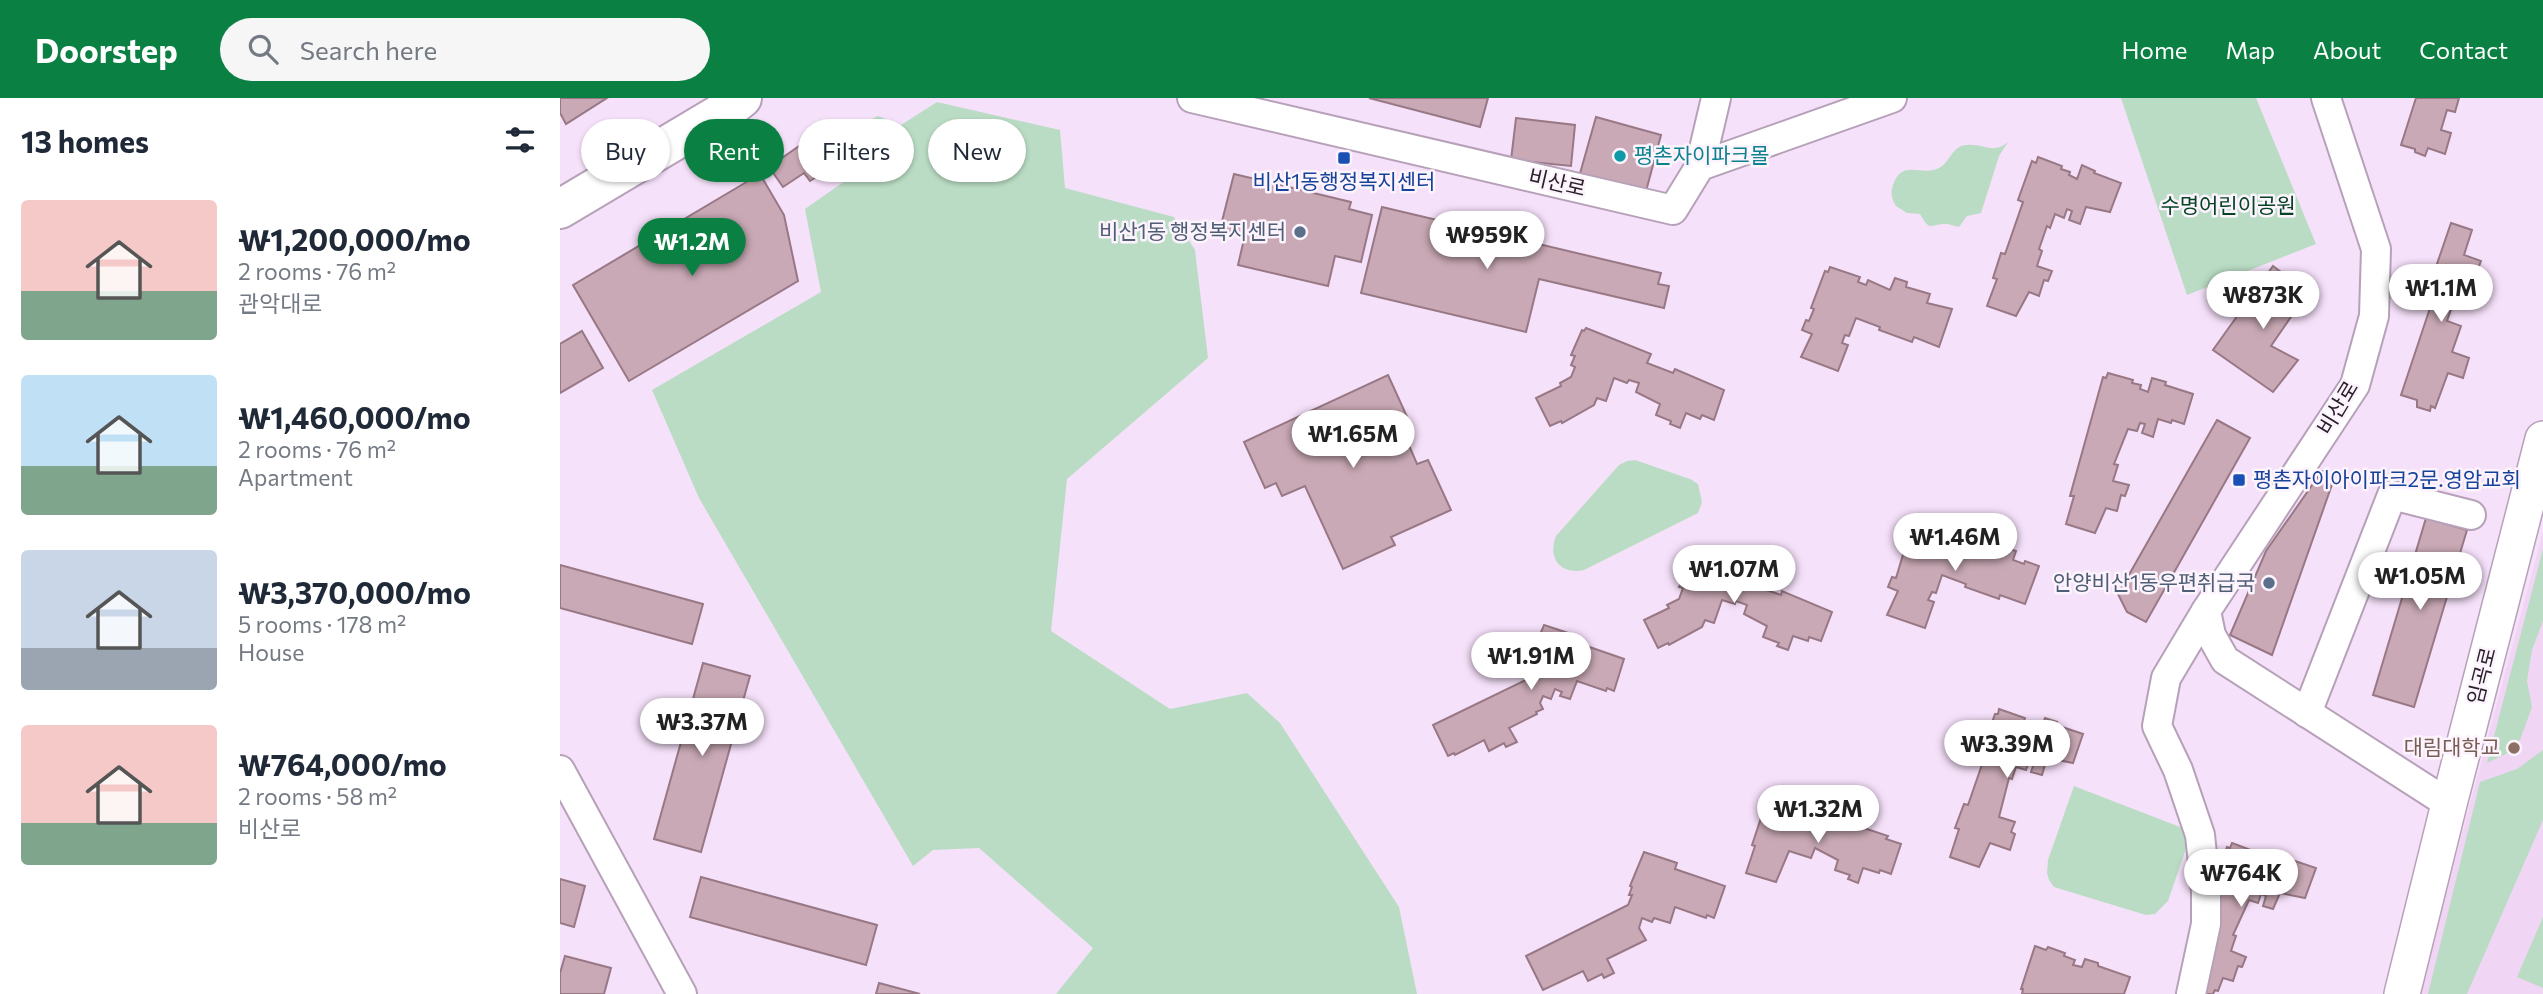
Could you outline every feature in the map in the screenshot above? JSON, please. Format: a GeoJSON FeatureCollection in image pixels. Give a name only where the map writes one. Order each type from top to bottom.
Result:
{"type":"FeatureCollection","features":[{"type":"Feature","properties":{"kind":"main road"},"geometry":{"type":"LineString","coordinates":[[560,209],[734,102]]}},
{"type":"Feature","properties":{"kind":"street","name":"비산로"},"geometry":{"type":"LineString","coordinates":[[1192,98],[1674,210],[1700,166]]}},
{"type":"Feature","properties":{"kind":"street"},"geometry":{"type":"LineString","coordinates":[[1700,166],[1716,98]]}},
{"type":"Feature","properties":{"kind":"street"},"geometry":{"type":"LineString","coordinates":[[1700,166],[1892,98]]}},
{"type":"Feature","properties":{"kind":"street","name":"비산로"},"geometry":{"type":"LineString","coordinates":[[2191,994],[2206,924],[2206,892],[2200,835],[2178,770],[2157,726],[2166,678],[2206,611],[2355,385],[2374,316],[2376,249],[2326,98]]}},
{"type":"Feature","properties":{"kind":"street","name":"임곡로"},"geometry":{"type":"LineString","coordinates":[[2402,994],[2543,439]]}},
{"type":"Feature","properties":{"kind":"street"},"geometry":{"type":"LineString","coordinates":[[2307,713],[2392,495],[2471,515]]}},
{"type":"Feature","properties":{"kind":"street"},"geometry":{"type":"LineString","coordinates":[[2206,611],[2211,635],[2225,660],[2449,804]]}},
{"type":"Feature","properties":{"kind":"street"},"geometry":{"type":"LineString","coordinates":[[560,770],[682,994]]}},
{"type":"Feature","properties":{"kind":"shaded area","name":"대림대학교"},"geometry":{"type":"Polygon","coordinates":[[[2543,532],[2543,994],[2420,994],[2427,964],[2543,532]]]}},
{"type":"Feature","properties":{"kind":"green space","name":"수명어린이공원"},"geometry":{"type":"Polygon","coordinates":[[[2121,98],[2256,98],[2316,244],[2187,295],[2121,98]]]}},
{"type":"Feature","properties":{"kind":"green space"},"geometry":{"type":"Polygon","coordinates":[[[937,102],[1012,119],[928,119],[928,182],[1026,182],[1026,122],[1060,130],[1065,188],[1174,217],[1195,250],[1208,358],[1067,479],[1051,631],[1170,709],[1247,693],[1280,723],[1399,907],[1417,994],[1056,994],[1093,948],[979,848],[933,850],[913,866],[699,498],[652,390],[821,292],[805,209],[843,182],[914,182],[914,119],[910,119],[937,102]]]}},
{"type":"Feature","properties":{"kind":"green space"},"geometry":{"type":"Polygon","coordinates":[[[2008,142],[1999,156],[1981,213],[1967,216],[1959,227],[1946,224],[1929,226],[1920,214],[1907,213],[1896,206],[1893,185],[1902,172],[1939,168],[1962,146],[1998,148],[2008,142]]]}},
{"type":"Feature","properties":{"kind":"green space"},"geometry":{"type":"Polygon","coordinates":[[[1635,460],[1698,484],[1702,502],[1698,513],[1584,570],[1563,568],[1558,564],[1553,552],[1556,536],[1619,465],[1635,460]]]}},
{"type":"Feature","properties":{"kind":"green space"},"geometry":{"type":"Polygon","coordinates":[[[2543,549],[2543,621],[2532,650],[2527,681],[2532,707],[2520,740],[2506,754],[2487,763],[2543,549]]]}},
{"type":"Feature","properties":{"kind":"green space"},"geometry":{"type":"Polygon","coordinates":[[[2543,750],[2543,820],[2467,994],[2428,994],[2480,782],[2517,769],[2543,750]]]}},
{"type":"Feature","properties":{"kind":"green space"},"geometry":{"type":"Polygon","coordinates":[[[2074,786],[2180,827],[2189,833],[2190,837],[2168,901],[2155,914],[2146,915],[2054,887],[2049,880],[2048,860],[2074,786]]]}},
{"type":"Feature","properties":{"kind":"green space"},"geometry":{"type":"Polygon","coordinates":[[[2543,917],[2543,988],[2517,977],[2543,917]]]}},
{"type":"Feature","properties":{"kind":"building"},"geometry":{"type":"Polygon","coordinates":[[[560,98],[607,98],[566,124],[560,113],[560,98]]]}},
{"type":"Feature","properties":{"kind":"building"},"geometry":{"type":"Polygon","coordinates":[[[1369,98],[1488,98],[1480,127],[1369,98]]]}},
{"type":"Feature","properties":{"kind":"building"},"geometry":{"type":"Polygon","coordinates":[[[2416,98],[2459,98],[2455,112],[2447,110],[2441,130],[2451,133],[2445,154],[2428,148],[2425,156],[2415,152],[2415,149],[2401,145],[2416,98]]]}},
{"type":"Feature","properties":{"kind":"building","name":"평촌자이파크몰"},"geometry":{"type":"Polygon","coordinates":[[[1596,117],[1661,135],[1645,195],[1579,177],[1596,117]]]}},
{"type":"Feature","properties":{"kind":"building"},"geometry":{"type":"Polygon","coordinates":[[[1516,118],[1575,125],[1571,166],[1511,160],[1516,118]]]}},
{"type":"Feature","properties":{"kind":"building"},"geometry":{"type":"Polygon","coordinates":[[[798,147],[798,177],[783,187],[780,182],[784,182],[784,157],[798,147]]]}},
{"type":"Feature","properties":{"kind":"building"},"geometry":{"type":"Polygon","coordinates":[[[2038,157],[2062,166],[2061,169],[2070,172],[2069,175],[2077,179],[2082,165],[2095,171],[2094,173],[2121,183],[2110,212],[2086,207],[2080,224],[2069,220],[2072,211],[2067,209],[2064,218],[2055,214],[2050,228],[2047,226],[2039,249],[2042,251],[2037,266],[2052,271],[2048,281],[2044,280],[2039,296],[2029,292],[2016,316],[1987,306],[1997,279],[1993,278],[2001,253],[2005,254],[2023,202],[2018,200],[2032,161],[2036,163],[2038,157]]]}},
{"type":"Feature","properties":{"kind":"building","name":"비산1동 행정복지센터"},"geometry":{"type":"Polygon","coordinates":[[[1234,174],[1351,202],[1349,209],[1372,215],[1361,262],[1335,256],[1328,286],[1238,265],[1245,235],[1220,229],[1234,174]]]}},
{"type":"Feature","properties":{"kind":"building"},"geometry":{"type":"Polygon","coordinates":[[[747,182],[765,182],[784,215],[798,281],[629,381],[573,285],[747,182]]]}},
{"type":"Feature","properties":{"kind":"building"},"geometry":{"type":"Polygon","coordinates":[[[1382,207],[1661,273],[1658,284],[1669,286],[1664,308],[1539,279],[1526,332],[1361,293],[1382,207]]]}},
{"type":"Feature","properties":{"kind":"building"},"geometry":{"type":"Polygon","coordinates":[[[2451,223],[2472,230],[2464,255],[2481,261],[2474,279],[2463,275],[2447,321],[2461,326],[2452,352],[2469,358],[2463,378],[2448,373],[2435,408],[2431,406],[2430,411],[2417,407],[2417,400],[2401,395],[2433,299],[2426,296],[2451,223]]]}},
{"type":"Feature","properties":{"kind":"building"},"geometry":{"type":"Polygon","coordinates":[[[2273,266],[2308,292],[2271,346],[2298,360],[2273,392],[2213,350],[2273,266]]]}},
{"type":"Feature","properties":{"kind":"building"},"geometry":{"type":"Polygon","coordinates":[[[1830,267],[1860,277],[1858,282],[1866,285],[1868,280],[1890,290],[1895,278],[1907,282],[1906,287],[1930,294],[1927,303],[1952,309],[1939,347],[1914,337],[1912,342],[1856,318],[1849,336],[1845,335],[1842,343],[1848,345],[1838,371],[1801,357],[1812,334],[1802,330],[1814,309],[1811,308],[1825,271],[1828,272],[1830,267]]]}},
{"type":"Feature","properties":{"kind":"building"},"geometry":{"type":"Polygon","coordinates":[[[1586,328],[1651,354],[1647,363],[1673,373],[1675,369],[1724,390],[1714,420],[1702,415],[1700,419],[1686,413],[1680,428],[1670,424],[1671,421],[1656,415],[1660,404],[1636,392],[1639,383],[1629,380],[1627,383],[1614,378],[1606,401],[1597,398],[1594,405],[1562,423],[1561,421],[1550,426],[1536,398],[1561,386],[1560,383],[1571,377],[1575,367],[1571,365],[1575,356],[1571,355],[1582,330],[1586,328]]]}},
{"type":"Feature","properties":{"kind":"building"},"geometry":{"type":"Polygon","coordinates":[[[582,331],[603,368],[560,393],[560,344],[582,331]]]}},
{"type":"Feature","properties":{"kind":"building"},"geometry":{"type":"Polygon","coordinates":[[[2108,373],[2133,380],[2132,383],[2141,385],[2140,389],[2148,392],[2152,378],[2193,394],[2184,424],[2158,419],[2153,437],[2142,433],[2145,424],[2140,423],[2137,431],[2128,429],[2114,464],[2118,465],[2113,481],[2129,485],[2125,496],[2121,495],[2117,511],[2106,508],[2095,533],[2066,524],[2074,496],[2070,496],[2103,377],[2106,378],[2108,373]]]}},
{"type":"Feature","properties":{"kind":"building"},"geometry":{"type":"Polygon","coordinates":[[[1388,375],[1409,421],[1402,429],[1417,464],[1428,460],[1451,510],[1391,537],[1395,545],[1343,569],[1305,486],[1282,496],[1276,483],[1265,488],[1244,442],[1388,375]]]}},
{"type":"Feature","properties":{"kind":"building"},"geometry":{"type":"Polygon","coordinates":[[[2217,420],[2250,438],[2146,622],[2127,612],[2118,594],[2217,420]]]}},
{"type":"Feature","properties":{"kind":"building"},"geometry":{"type":"Polygon","coordinates":[[[2322,471],[2335,476],[2272,655],[2230,635],[2266,551],[2322,471]]]}},
{"type":"Feature","properties":{"kind":"building"},"geometry":{"type":"Polygon","coordinates":[[[2426,518],[2467,530],[2414,707],[2373,695],[2426,518]]]}},
{"type":"Feature","properties":{"kind":"building"},"geometry":{"type":"Polygon","coordinates":[[[1916,524],[1946,535],[1944,539],[1952,542],[1954,537],[1977,548],[1981,535],[1993,539],[1992,544],[2016,551],[2013,560],[2039,566],[2025,604],[2000,595],[1999,599],[1965,587],[1966,584],[1942,575],[1936,593],[1932,592],[1928,600],[1934,602],[1925,628],[1887,615],[1898,591],[1888,587],[1892,577],[1896,578],[1911,528],[1915,529],[1916,524]]]}},
{"type":"Feature","properties":{"kind":"building"},"geometry":{"type":"Polygon","coordinates":[[[1693,549],[1758,576],[1755,586],[1781,595],[1782,591],[1832,612],[1821,641],[1809,637],[1808,641],[1793,636],[1788,650],[1777,646],[1779,643],[1763,637],[1767,626],[1744,614],[1747,605],[1722,600],[1714,623],[1705,620],[1702,627],[1658,648],[1644,620],[1669,608],[1667,605],[1679,599],[1683,588],[1679,587],[1683,578],[1679,577],[1689,552],[1692,553],[1693,549]]]}},
{"type":"Feature","properties":{"kind":"building"},"geometry":{"type":"Polygon","coordinates":[[[560,565],[703,604],[692,644],[560,608],[560,565]]]}},
{"type":"Feature","properties":{"kind":"building"},"geometry":{"type":"Polygon","coordinates":[[[1544,625],[1577,636],[1575,642],[1624,659],[1614,691],[1577,681],[1570,699],[1560,696],[1562,692],[1555,689],[1551,699],[1543,696],[1540,703],[1543,709],[1509,728],[1517,742],[1506,747],[1504,743],[1489,751],[1484,740],[1448,756],[1433,725],[1528,679],[1532,669],[1530,659],[1544,625]]]}},
{"type":"Feature","properties":{"kind":"building"},"geometry":{"type":"Polygon","coordinates":[[[703,663],[750,676],[701,852],[654,839],[703,663]]]}},
{"type":"Feature","properties":{"kind":"building"},"geometry":{"type":"Polygon","coordinates":[[[1999,709],[2025,718],[2024,721],[2033,724],[2032,727],[2041,730],[2045,718],[2057,722],[2056,725],[2083,734],[2073,763],[2047,758],[2042,775],[2031,772],[2034,763],[2029,761],[2026,770],[2016,767],[2012,779],[2009,778],[1999,817],[2015,822],[2011,832],[2015,834],[2010,850],[1990,843],[1979,867],[1950,857],[1959,829],[1955,828],[1964,804],[1968,805],[1986,753],[1982,752],[1999,709]]]}},
{"type":"Feature","properties":{"kind":"building"},"geometry":{"type":"Polygon","coordinates":[[[1770,803],[1795,811],[1794,814],[1803,817],[1802,820],[1811,823],[1814,815],[1851,828],[1852,824],[1888,836],[1886,839],[1901,844],[1891,874],[1863,868],[1858,883],[1848,879],[1850,875],[1835,870],[1838,860],[1815,848],[1811,858],[1789,851],[1776,882],[1746,873],[1765,806],[1768,807],[1770,803]]]}},
{"type":"Feature","properties":{"kind":"building"},"geometry":{"type":"Polygon","coordinates":[[[2232,843],[2256,852],[2255,854],[2264,858],[2263,861],[2271,864],[2276,851],[2290,856],[2289,859],[2316,868],[2305,898],[2280,893],[2273,909],[2263,906],[2266,896],[2261,894],[2258,903],[2249,900],[2233,935],[2236,936],[2231,951],[2246,957],[2242,967],[2238,966],[2233,981],[2223,978],[2218,991],[2215,990],[2213,994],[2188,994],[2213,886],[2227,847],[2230,848],[2232,843]]]}},
{"type":"Feature","properties":{"kind":"building"},"geometry":{"type":"Polygon","coordinates":[[[1644,852],[1677,863],[1675,869],[1725,886],[1714,918],[1707,915],[1706,918],[1675,907],[1670,923],[1654,918],[1652,922],[1642,918],[1639,928],[1646,940],[1607,959],[1614,973],[1604,978],[1602,974],[1588,981],[1583,971],[1543,990],[1526,956],[1628,905],[1632,895],[1629,895],[1630,886],[1644,852]]]}},
{"type":"Feature","properties":{"kind":"building"},"geometry":{"type":"Polygon","coordinates":[[[701,877],[877,925],[866,965],[690,917],[701,877]]]}},
{"type":"Feature","properties":{"kind":"building"},"geometry":{"type":"Polygon","coordinates":[[[560,879],[585,886],[574,927],[560,923],[560,879]]]}},
{"type":"Feature","properties":{"kind":"building"},"geometry":{"type":"Polygon","coordinates":[[[2035,946],[2065,953],[2064,956],[2075,960],[2073,965],[2082,967],[2085,959],[2130,977],[2124,994],[2022,994],[2021,989],[2035,946]]]}},
{"type":"Feature","properties":{"kind":"building"},"geometry":{"type":"Polygon","coordinates":[[[565,956],[611,968],[604,994],[560,994],[560,973],[565,956]]]}},
{"type":"Feature","properties":{"kind":"building"},"geometry":{"type":"Polygon","coordinates":[[[879,983],[920,994],[876,994],[879,983]]]}},
{"type":"Feature","properties":{"kind":"place","name":"평촌자이파크몰"},"geometry":{"type":"Point","coordinates":[1620,156]}},
{"type":"Feature","properties":{"kind":"place","name":"비산1동행정복지센터"},"geometry":{"type":"Point","coordinates":[1344,158]}},
{"type":"Feature","properties":{"kind":"place","name":"비산1동 행정복지센터"},"geometry":{"type":"Point","coordinates":[1300,232]}},
{"type":"Feature","properties":{"kind":"place","name":"평촌자이아이파크2문.영암교회"},"geometry":{"type":"Point","coordinates":[2239,480]}},
{"type":"Feature","properties":{"kind":"place","name":"안양비산1동우편취급국"},"geometry":{"type":"Point","coordinates":[2269,583]}},
{"type":"Feature","properties":{"kind":"place","name":"대림대학교"},"geometry":{"type":"Point","coordinates":[2514,748]}}]}
